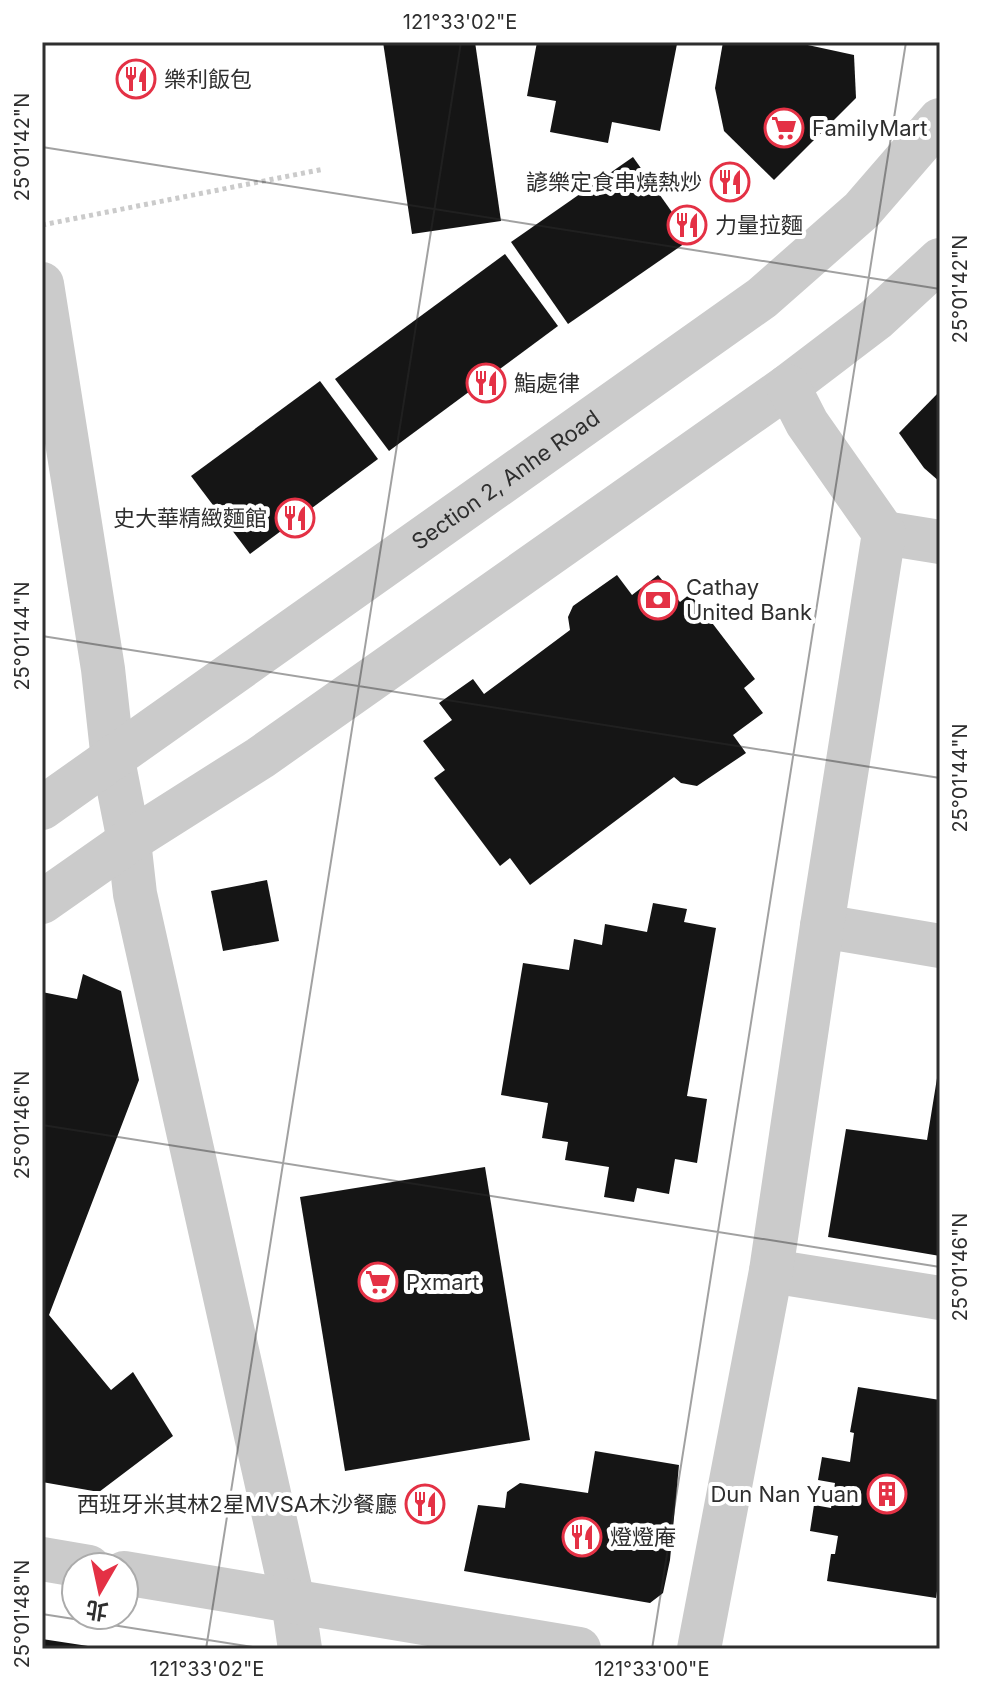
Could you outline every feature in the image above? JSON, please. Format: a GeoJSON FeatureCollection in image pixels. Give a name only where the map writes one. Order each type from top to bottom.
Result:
{"type":"FeatureCollection","features":[{"type":"Feature","properties":{"kind":"street","name":"Section 2, Anhe Road"},"geometry":{"type":"LineString","coordinates":[[42,808],[762,298],[862,210],[940,120]]}},
{"type":"Feature","properties":{"kind":"street"},"geometry":{"type":"LineString","coordinates":[[42,902],[129,841],[260,758],[788,386],[876,319],[940,260]]}},
{"type":"Feature","properties":{"kind":"street"},"geometry":{"type":"LineString","coordinates":[[42,284],[49,381],[103,669],[113,760],[129,841],[135,894],[293,1601],[300,1649]]}},
{"type":"Feature","properties":{"kind":"street"},"geometry":{"type":"LineString","coordinates":[[699,1649],[771,1271],[884,533],[807,423],[788,386]]}},
{"type":"Feature","properties":{"kind":"street"},"geometry":{"type":"LineString","coordinates":[[884,533],[940,542]]}},
{"type":"Feature","properties":{"kind":"street"},"geometry":{"type":"LineString","coordinates":[[822,926],[940,946]]}},
{"type":"Feature","properties":{"kind":"street"},"geometry":{"type":"LineString","coordinates":[[771,1271],[940,1298]]}},
{"type":"Feature","properties":{"kind":"street"},"geometry":{"type":"LineString","coordinates":[[140,1576],[579,1649]]}},
{"type":"Feature","properties":{"kind":"path"},"geometry":{"type":"LineString","coordinates":[[42,225],[324,169]]}},
{"type":"Feature","properties":{"kind":"building"},"geometry":{"type":"Polygon","coordinates":[[[383,42],[475,42],[501,221],[412,234],[383,42]]]}},
{"type":"Feature","properties":{"kind":"building"},"geometry":{"type":"Polygon","coordinates":[[[537,42],[677,44],[660,131],[612,122],[608,143],[550,132],[556,101],[527,96],[537,42]]]}},
{"type":"Feature","properties":{"kind":"building"},"geometry":{"type":"Polygon","coordinates":[[[723,42],[794,42],[854,55],[856,98],[774,180],[724,131],[715,88],[723,42]]]}},
{"type":"Feature","properties":{"kind":"building"},"geometry":{"type":"Polygon","coordinates":[[[633,157],[691,239],[568,324],[511,242],[633,157]]]}},
{"type":"Feature","properties":{"kind":"building"},"geometry":{"type":"Polygon","coordinates":[[[505,254],[558,326],[389,451],[335,379],[505,254]]]}},
{"type":"Feature","properties":{"kind":"building"},"geometry":{"type":"Polygon","coordinates":[[[320,381],[378,459],[250,554],[191,476],[320,381]]]}},
{"type":"Feature","properties":{"kind":"building"},"geometry":{"type":"Polygon","coordinates":[[[940,391],[940,482],[924,468],[899,433],[940,391]]]}},
{"type":"Feature","properties":{"kind":"building"},"geometry":{"type":"Polygon","coordinates":[[[617,575],[632,595],[658,575],[680,602],[690,594],[755,679],[744,688],[763,713],[733,735],[746,753],[697,786],[681,783],[674,777],[530,885],[510,858],[500,866],[434,778],[445,770],[423,741],[452,720],[439,703],[473,679],[484,694],[570,630],[568,617],[573,606],[617,575]]]}},
{"type":"Feature","properties":{"kind":"building"},"geometry":{"type":"Polygon","coordinates":[[[267,880],[279,941],[223,951],[211,891],[267,880]]]}},
{"type":"Feature","properties":{"kind":"building"},"geometry":{"type":"Polygon","coordinates":[[[653,903],[687,909],[684,922],[716,928],[687,1096],[707,1099],[697,1163],[675,1159],[669,1194],[637,1188],[634,1202],[604,1197],[609,1167],[565,1160],[568,1142],[542,1138],[548,1103],[501,1095],[523,963],[569,970],[574,939],[602,945],[605,924],[647,932],[653,903]]]}},
{"type":"Feature","properties":{"kind":"building"},"geometry":{"type":"Polygon","coordinates":[[[83,974],[121,991],[139,1080],[49,1315],[111,1390],[133,1372],[173,1436],[99,1492],[42,1482],[42,992],[77,999],[83,974]]]}},
{"type":"Feature","properties":{"kind":"building"},"geometry":{"type":"Polygon","coordinates":[[[938,1072],[940,1256],[828,1237],[846,1129],[927,1140],[938,1072]]]}},
{"type":"Feature","properties":{"kind":"building"},"geometry":{"type":"Polygon","coordinates":[[[485,1167],[530,1440],[345,1471],[300,1197],[485,1167]]]}},
{"type":"Feature","properties":{"kind":"building","name":"Dun Nan Yuan"},"geometry":{"type":"Polygon","coordinates":[[[858,1387],[940,1400],[940,1570],[936,1598],[827,1581],[831,1554],[835,1554],[838,1536],[810,1531],[814,1505],[831,1508],[835,1483],[818,1480],[822,1457],[850,1462],[854,1433],[850,1432],[858,1387]]]}},
{"type":"Feature","properties":{"kind":"building"},"geometry":{"type":"Polygon","coordinates":[[[595,1451],[679,1465],[670,1560],[663,1593],[650,1603],[464,1571],[478,1505],[505,1508],[507,1492],[520,1483],[588,1493],[595,1451]]]}},
{"type":"Feature","properties":{"kind":"building"},"geometry":{"type":"Polygon","coordinates":[[[42,1639],[88,1646],[87,1649],[42,1649],[42,1639]]]}},
{"type":"Feature","properties":{"kind":"place","name":"樂利飯包"},"geometry":{"type":"Point","coordinates":[136,79]}},
{"type":"Feature","properties":{"kind":"place","name":"FamilyMart"},"geometry":{"type":"Point","coordinates":[784,128]}},
{"type":"Feature","properties":{"kind":"place","name":"諺樂定食串燒熱炒"},"geometry":{"type":"Point","coordinates":[730,182]}},
{"type":"Feature","properties":{"kind":"place","name":"力量拉麵"},"geometry":{"type":"Point","coordinates":[687,225]}},
{"type":"Feature","properties":{"kind":"place","name":"鮨處律"},"geometry":{"type":"Point","coordinates":[486,383]}},
{"type":"Feature","properties":{"kind":"place","name":"史大華精緻麵館"},"geometry":{"type":"Point","coordinates":[295,518]}},
{"type":"Feature","properties":{"kind":"place","name":"Cathay United Bank"},"geometry":{"type":"Point","coordinates":[658,600]}},
{"type":"Feature","properties":{"kind":"place","name":"Pxmart"},"geometry":{"type":"Point","coordinates":[378,1282]}},
{"type":"Feature","properties":{"kind":"place","name":"Dun Nan Yuan"},"geometry":{"type":"Point","coordinates":[887,1494]}},
{"type":"Feature","properties":{"kind":"place","name":"西班牙米其林2星MVSA木沙餐廳"},"geometry":{"type":"Point","coordinates":[425,1504]}},
{"type":"Feature","properties":{"kind":"place","name":"燈燈庵"},"geometry":{"type":"Point","coordinates":[582,1537]}}]}
